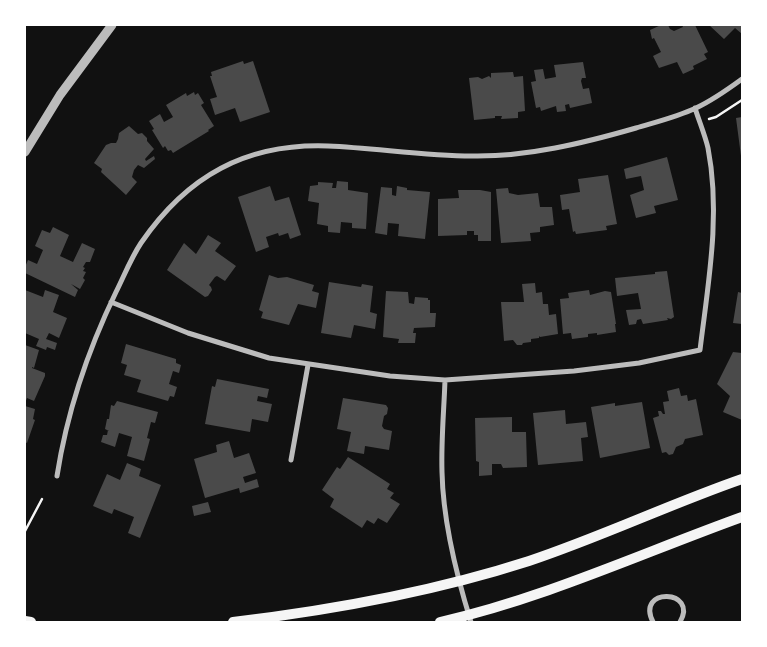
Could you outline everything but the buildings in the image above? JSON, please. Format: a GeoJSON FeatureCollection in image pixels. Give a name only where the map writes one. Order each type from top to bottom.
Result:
{"type":"FeatureCollection","features":[{"type":"Feature","properties":{"kind":"main road"},"geometry":{"type":"LineString","coordinates":[[232,622],[359,604],[460,581],[529,560],[742,479]]}},
{"type":"Feature","properties":{"kind":"main road"},"geometry":{"type":"LineString","coordinates":[[440,622],[470,618],[580,579],[742,517]]}},
{"type":"Feature","properties":{"kind":"main road"},"geometry":{"type":"LineString","coordinates":[[25,622],[31,622]]}},
{"type":"Feature","properties":{"kind":"street"},"geometry":{"type":"LineString","coordinates":[[25,152],[60,95],[112,25]]}},
{"type":"Feature","properties":{"kind":"street"},"geometry":{"type":"LineString","coordinates":[[57,476],[63,441],[72,407],[92,346],[140,245],[164,213],[191,188],[222,167],[252,154],[284,147],[327,146],[474,156],[518,153],[572,144],[619,133],[695,108],[724,92],[742,79]]}},
{"type":"Feature","properties":{"kind":"street"},"geometry":{"type":"LineString","coordinates":[[112,302],[188,333],[270,358],[390,376],[446,380],[574,371],[639,363],[700,350],[711,261],[712,187],[707,148],[695,108]]}},
{"type":"Feature","properties":{"kind":"street"},"geometry":{"type":"LineString","coordinates":[[291,460],[308,365]]}},
{"type":"Feature","properties":{"kind":"street"},"geometry":{"type":"LineString","coordinates":[[446,380],[442,472],[446,508],[460,581],[470,618]]}},
{"type":"Feature","properties":{"kind":"street"},"geometry":{"type":"LineString","coordinates":[[653,622],[650,612],[652,604],[656,599],[667,595],[675,597],[680,603],[683,614],[680,622]]}},
{"type":"Feature","properties":{"kind":"path"},"geometry":{"type":"LineString","coordinates":[[699,122],[716,117],[742,100]]}},
{"type":"Feature","properties":{"kind":"path"},"geometry":{"type":"LineString","coordinates":[[25,532],[42,499]]}}]}
